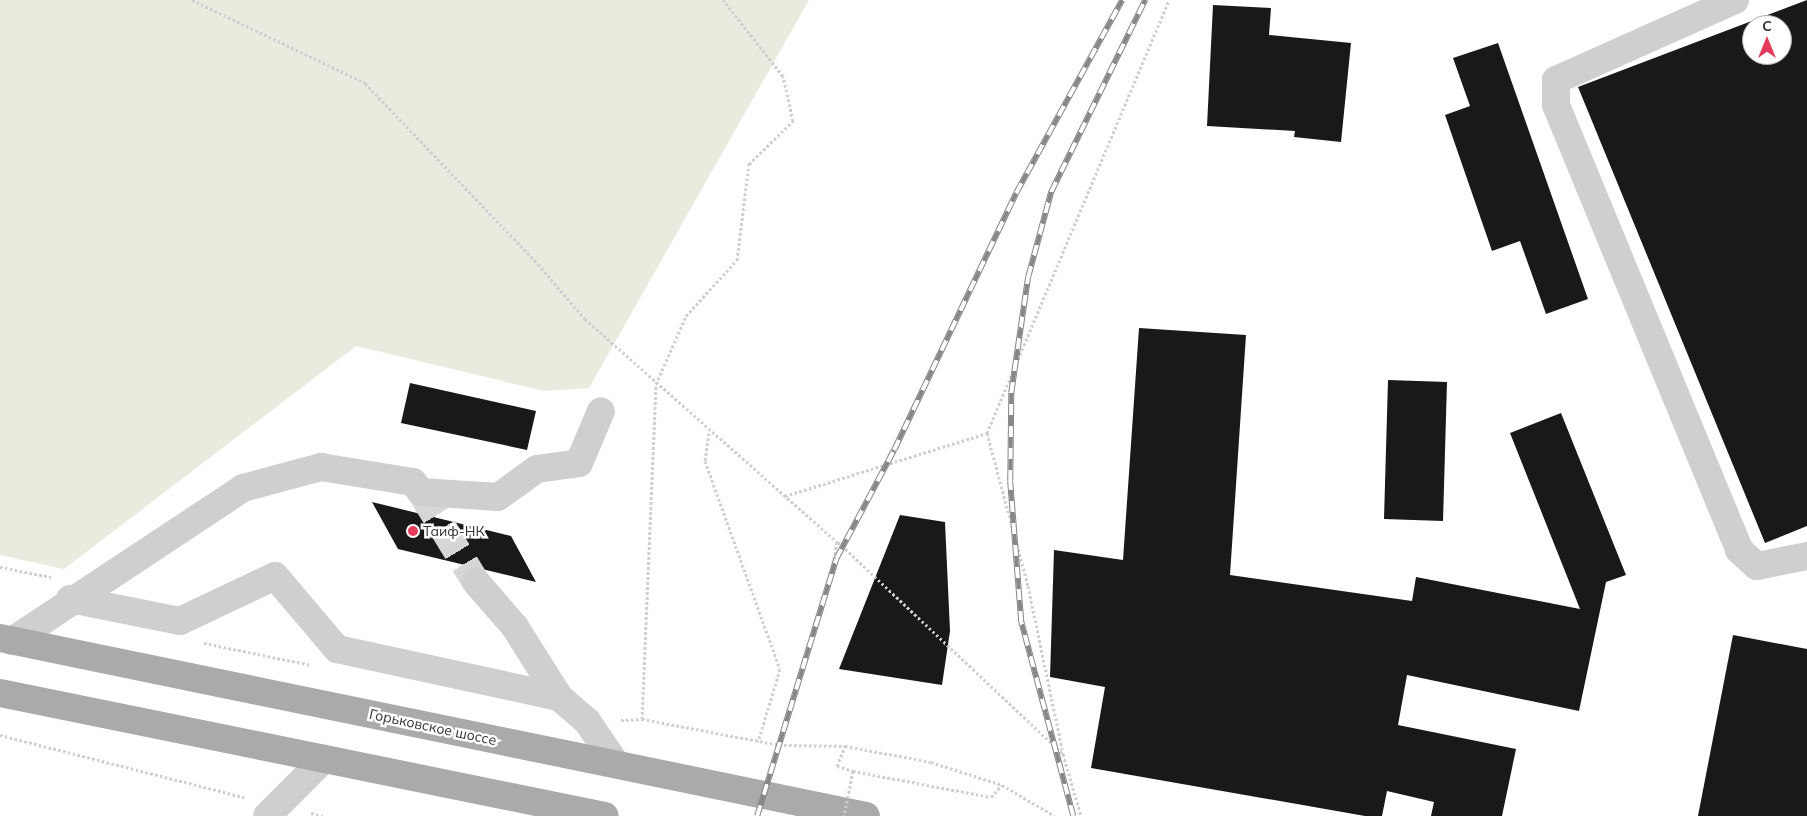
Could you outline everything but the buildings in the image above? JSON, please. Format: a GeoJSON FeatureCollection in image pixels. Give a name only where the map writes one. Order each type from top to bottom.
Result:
{"type":"FeatureCollection","features":[{"type":"Feature","properties":{"kind":"main road","name":"Горьковское шоссе"},"geometry":{"type":"LineString","coordinates":[[6,639],[866,816]]}},
{"type":"Feature","properties":{"kind":"main road"},"geometry":{"type":"LineString","coordinates":[[0,693],[605,816]]}},
{"type":"Feature","properties":{"kind":"lane"},"geometry":{"type":"LineString","coordinates":[[1735,0],[1556,80],[1556,105],[1739,550],[1758,566],[1807,556]]}},
{"type":"Feature","properties":{"kind":"lane"},"geometry":{"type":"LineString","coordinates":[[6,639],[242,488],[320,467],[413,482],[421,492],[498,497],[537,470],[579,464],[601,411]]}},
{"type":"Feature","properties":{"kind":"lane"},"geometry":{"type":"LineString","coordinates":[[70,599],[180,621],[275,576],[337,650],[559,697]]}},
{"type":"Feature","properties":{"kind":"lane"},"geometry":{"type":"LineString","coordinates":[[476,582],[514,627],[559,697],[587,721],[616,764]]}},
{"type":"Feature","properties":{"kind":"lane"},"geometry":{"type":"LineString","coordinates":[[272,811],[324,759]]}},
{"type":"Feature","properties":{"kind":"path"},"geometry":{"type":"LineString","coordinates":[[192,0],[365,83],[538,264],[585,319],[709,432],[837,542],[1063,754]]}},
{"type":"Feature","properties":{"kind":"path"},"geometry":{"type":"LineString","coordinates":[[723,0],[783,76],[793,121],[749,164],[737,260],[686,316],[656,384],[642,719],[758,742],[845,746],[931,762],[1002,785],[1055,816]]}},
{"type":"Feature","properties":{"kind":"path"},"geometry":{"type":"LineString","coordinates":[[1081,816],[1063,754],[1028,586],[987,433],[1169,0]]}},
{"type":"Feature","properties":{"kind":"path"},"geometry":{"type":"LineString","coordinates":[[709,432],[705,461],[780,669],[758,742]]}},
{"type":"Feature","properties":{"kind":"path"},"geometry":{"type":"LineString","coordinates":[[784,496],[987,433]]}},
{"type":"Feature","properties":{"kind":"path"},"geometry":{"type":"LineString","coordinates":[[831,577],[837,542]]}},
{"type":"Feature","properties":{"kind":"path"},"geometry":{"type":"LineString","coordinates":[[0,567],[52,577],[70,599]]}},
{"type":"Feature","properties":{"kind":"path"},"geometry":{"type":"LineString","coordinates":[[194,641],[319,666]]}},
{"type":"Feature","properties":{"kind":"path"},"geometry":{"type":"LineString","coordinates":[[0,735],[272,811],[323,816]]}},
{"type":"Feature","properties":{"kind":"path"},"geometry":{"type":"LineString","coordinates":[[845,746],[837,766],[853,771],[991,797],[1002,785]]}},
{"type":"Feature","properties":{"kind":"path"},"geometry":{"type":"LineString","coordinates":[[844,816],[853,771]]}},
{"type":"Feature","properties":{"kind":"shaded area"},"geometry":{"type":"Polygon","coordinates":[[[0,0],[809,0],[589,388],[544,391],[356,346],[64,569],[0,555],[0,0]]]}},
{"type":"Feature","properties":{"kind":"tunnel"},"geometry":{"type":"LineString","coordinates":[[421,492],[476,582]]}},
{"type":"Feature","properties":{"kind":"railway"},"geometry":{"type":"LineString","coordinates":[[757,816],[836,559],[894,450],[1016,193],[1122,0]]}},
{"type":"Feature","properties":{"kind":"railway"},"geometry":{"type":"LineString","coordinates":[[1073,816],[1021,622],[1010,481],[1011,393],[1028,277],[1051,192],[1145,0]]}},
{"type":"Feature","properties":{"kind":"place","name":"Таиф-НК"},"geometry":{"type":"Point","coordinates":[413,531]}}]}
